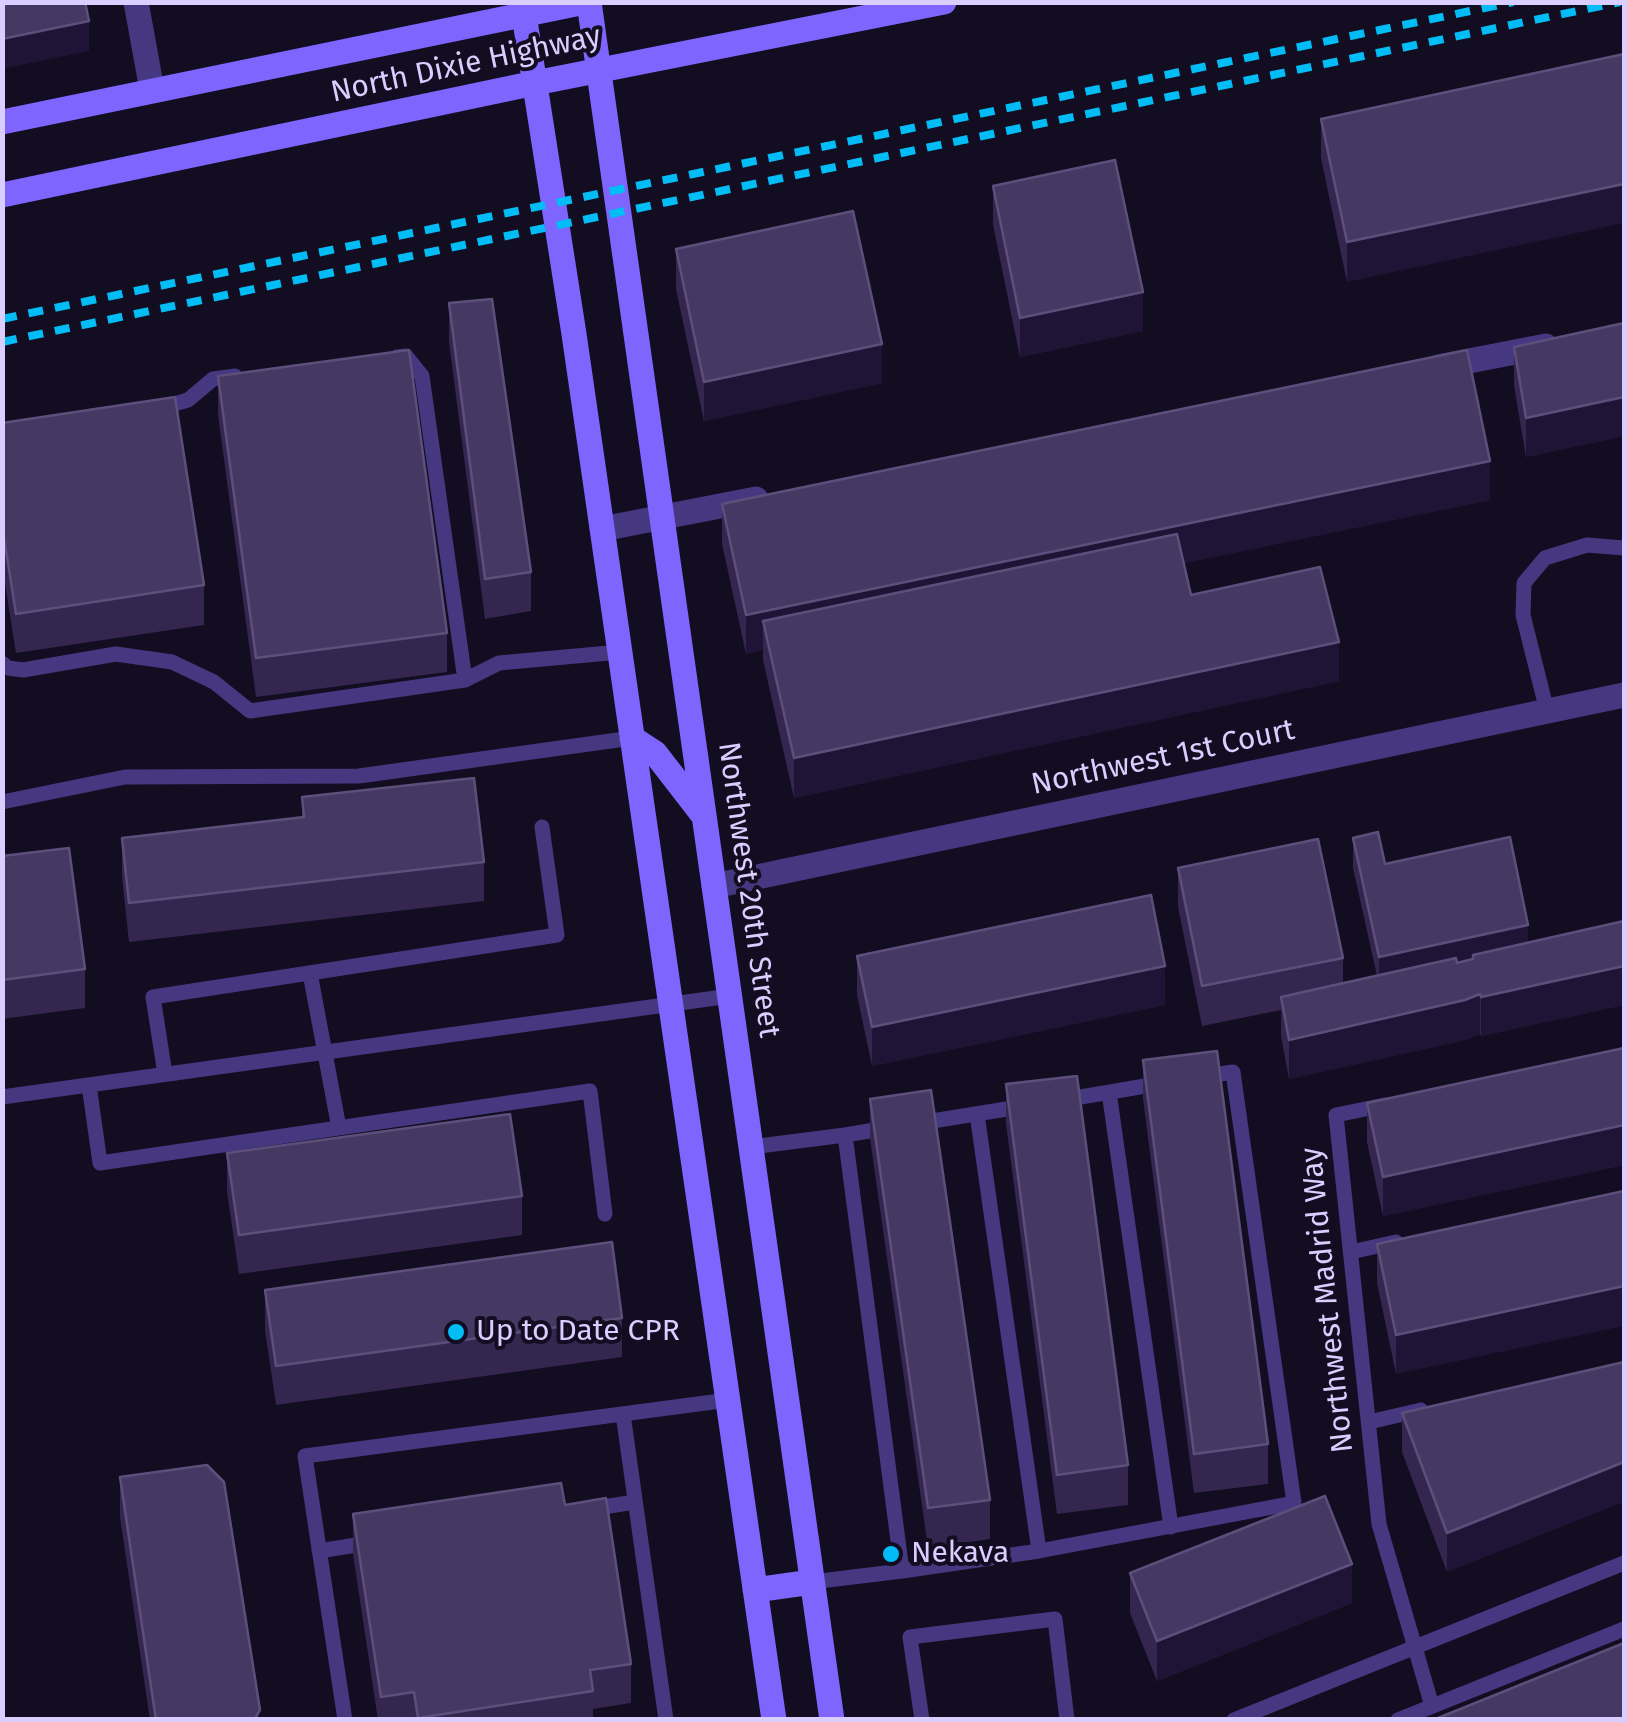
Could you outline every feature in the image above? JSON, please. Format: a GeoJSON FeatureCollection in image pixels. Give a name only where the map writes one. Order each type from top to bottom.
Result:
{"type":"FeatureCollection","features":[{"type":"Feature","properties":{"kind":"street"},"geometry":{"type":"LineString","coordinates":[[136,2],[152,90]]}},
{"type":"Feature","properties":{"kind":"street","name":"North Dixie Highway"},"geometry":{"type":"LineString","coordinates":[[2,122],[523,8],[587,2]]}},
{"type":"Feature","properties":{"kind":"street","name":"Northwest 20th Street"},"geometry":{"type":"LineString","coordinates":[[587,2],[664,516],[832,1720]]}},
{"type":"Feature","properties":{"kind":"street","name":"North Dixie Highway"},"geometry":{"type":"LineString","coordinates":[[2,194],[944,2]]}},
{"type":"Feature","properties":{"kind":"street"},"geometry":{"type":"LineString","coordinates":[[523,8],[774,1720]]}},
{"type":"Feature","properties":{"kind":"street"},"geometry":{"type":"LineString","coordinates":[[1410,372],[1566,342]]}},
{"type":"Feature","properties":{"kind":"street"},"geometry":{"type":"LineString","coordinates":[[602,529],[786,493]]}},
{"type":"Feature","properties":{"kind":"street","name":"Northwest 1st Court"},"geometry":{"type":"LineString","coordinates":[[714,886],[1624,695]]}},
{"type":"Feature","properties":{"kind":"street"},"geometry":{"type":"LineString","coordinates":[[632,738],[655,753],[706,819]]}},
{"type":"Feature","properties":{"kind":"street"},"geometry":{"type":"LineString","coordinates":[[755,1590],[812,1582]]}},
{"type":"Feature","properties":{"kind":"lane"},"geometry":{"type":"LineString","coordinates":[[386,358],[406,356],[422,376],[465,680]]}},
{"type":"Feature","properties":{"kind":"lane"},"geometry":{"type":"LineString","coordinates":[[138,412],[174,407],[213,379],[252,374]]}},
{"type":"Feature","properties":{"kind":"lane"},"geometry":{"type":"LineString","coordinates":[[1546,711],[1523,615],[1524,583],[1546,558],[1587,545],[1624,548]]}},
{"type":"Feature","properties":{"kind":"lane"},"geometry":{"type":"LineString","coordinates":[[2,663],[23,670],[116,654],[172,662],[214,682],[250,711],[465,680],[499,662],[620,652]]}},
{"type":"Feature","properties":{"kind":"lane"},"geometry":{"type":"LineString","coordinates":[[2,802],[125,777],[359,776],[632,738]]}},
{"type":"Feature","properties":{"kind":"lane"},"geometry":{"type":"LineString","coordinates":[[165,1074],[153,997],[557,934],[542,827]]}},
{"type":"Feature","properties":{"kind":"lane"},"geometry":{"type":"LineString","coordinates":[[310,973],[339,1128]]}},
{"type":"Feature","properties":{"kind":"lane"},"geometry":{"type":"LineString","coordinates":[[2,1097],[730,996]]}},
{"type":"Feature","properties":{"kind":"lane"},"geometry":{"type":"LineString","coordinates":[[812,1582],[1039,1551],[1294,1503],[1233,1072],[1052,1102]]}},
{"type":"Feature","properties":{"kind":"lane"},"geometry":{"type":"LineString","coordinates":[[89,1085],[100,1163],[590,1090],[605,1214]]}},
{"type":"Feature","properties":{"kind":"lane"},"geometry":{"type":"LineString","coordinates":[[1109,1092],[1170,1527]]}},
{"type":"Feature","properties":{"kind":"lane","name":"Northwest Madrid Way"},"geometry":{"type":"LineString","coordinates":[[1394,1103],[1336,1115],[1379,1524],[1432,1706]]}},
{"type":"Feature","properties":{"kind":"lane"},"geometry":{"type":"LineString","coordinates":[[752,1147],[1034,1104]]}},
{"type":"Feature","properties":{"kind":"lane"},"geometry":{"type":"LineString","coordinates":[[977,1114],[1039,1551]]}},
{"type":"Feature","properties":{"kind":"lane"},"geometry":{"type":"LineString","coordinates":[[846,1135],[902,1570]]}},
{"type":"Feature","properties":{"kind":"lane"},"geometry":{"type":"LineString","coordinates":[[1351,1252],[1406,1240]]}},
{"type":"Feature","properties":{"kind":"lane"},"geometry":{"type":"LineString","coordinates":[[344,1720],[305,1456],[728,1400]]}},
{"type":"Feature","properties":{"kind":"lane"},"geometry":{"type":"LineString","coordinates":[[1369,1422],[1442,1405]]}},
{"type":"Feature","properties":{"kind":"lane"},"geometry":{"type":"LineString","coordinates":[[622,1414],[666,1720]]}},
{"type":"Feature","properties":{"kind":"lane"},"geometry":{"type":"LineString","coordinates":[[579,1511],[635,1502]]}},
{"type":"Feature","properties":{"kind":"lane"},"geometry":{"type":"LineString","coordinates":[[319,1551],[393,1540]]}},
{"type":"Feature","properties":{"kind":"lane"},"geometry":{"type":"LineString","coordinates":[[1234,1720],[1624,1563]]}},
{"type":"Feature","properties":{"kind":"lane"},"geometry":{"type":"LineString","coordinates":[[922,1720],[910,1637],[1054,1619],[1066,1720]]}},
{"type":"Feature","properties":{"kind":"lane"},"geometry":{"type":"LineString","coordinates":[[1398,1720],[1624,1629]]}},
{"type":"Feature","properties":{"kind":"building"},"geometry":{"type":"Polygon","coordinates":[[[2,2],[85,2],[89,21],[2,39],[2,2]]]}},
{"type":"Feature","properties":{"kind":"building"},"geometry":{"type":"Polygon","coordinates":[[[1624,54],[1624,184],[1347,242],[1321,119],[1624,54]]]}},
{"type":"Feature","properties":{"kind":"building"},"geometry":{"type":"Polygon","coordinates":[[[1115,160],[1143,292],[1020,318],[993,186],[1115,160]]]}},
{"type":"Feature","properties":{"kind":"building"},"geometry":{"type":"Polygon","coordinates":[[[853,211],[882,344],[704,382],[676,249],[853,211]]]}},
{"type":"Feature","properties":{"kind":"building"},"geometry":{"type":"Polygon","coordinates":[[[492,299],[531,572],[485,579],[449,303],[492,299]]]}},
{"type":"Feature","properties":{"kind":"building"},"geometry":{"type":"Polygon","coordinates":[[[1624,323],[1624,397],[1526,418],[1514,347],[1624,323]]]}},
{"type":"Feature","properties":{"kind":"building"},"geometry":{"type":"Polygon","coordinates":[[[409,350],[447,633],[256,658],[218,376],[409,350]]]}},
{"type":"Feature","properties":{"kind":"building"},"geometry":{"type":"Polygon","coordinates":[[[1467,350],[1490,461],[746,615],[722,504],[1467,350]]]}},
{"type":"Feature","properties":{"kind":"building"},"geometry":{"type":"Polygon","coordinates":[[[175,397],[204,585],[16,614],[2,525],[2,423],[175,397]]]}},
{"type":"Feature","properties":{"kind":"building"},"geometry":{"type":"Polygon","coordinates":[[[1177,534],[1191,595],[1320,567],[1339,642],[794,758],[763,621],[1177,534]]]}},
{"type":"Feature","properties":{"kind":"building"},"geometry":{"type":"Polygon","coordinates":[[[474,778],[484,862],[129,903],[122,838],[304,817],[302,797],[474,778]]]}},
{"type":"Feature","properties":{"kind":"building"},"geometry":{"type":"Polygon","coordinates":[[[1378,832],[1385,864],[1510,837],[1528,925],[1379,957],[1353,838],[1378,832]]]}},
{"type":"Feature","properties":{"kind":"building"},"geometry":{"type":"Polygon","coordinates":[[[1318,839],[1343,958],[1202,986],[1178,868],[1318,839]]]}},
{"type":"Feature","properties":{"kind":"building"},"geometry":{"type":"Polygon","coordinates":[[[69,848],[85,969],[2,980],[2,856],[69,848]]]}},
{"type":"Feature","properties":{"kind":"building"},"geometry":{"type":"Polygon","coordinates":[[[1151,895],[1165,966],[872,1027],[857,956],[1151,895]]]}},
{"type":"Feature","properties":{"kind":"building"},"geometry":{"type":"Polygon","coordinates":[[[1624,921],[1624,966],[1481,997],[1480,994],[1289,1040],[1281,997],[1456,958],[1457,963],[1473,959],[1473,955],[1624,921]]]}},
{"type":"Feature","properties":{"kind":"building"},"geometry":{"type":"Polygon","coordinates":[[[1624,1048],[1624,1125],[1383,1177],[1367,1103],[1624,1048]]]}},
{"type":"Feature","properties":{"kind":"building"},"geometry":{"type":"Polygon","coordinates":[[[1217,1051],[1268,1444],[1194,1454],[1143,1060],[1217,1051]]]}},
{"type":"Feature","properties":{"kind":"building"},"geometry":{"type":"Polygon","coordinates":[[[1077,1076],[1128,1465],[1057,1475],[1006,1084],[1077,1076]]]}},
{"type":"Feature","properties":{"kind":"building"},"geometry":{"type":"Polygon","coordinates":[[[931,1090],[990,1500],[928,1508],[870,1099],[931,1090]]]}},
{"type":"Feature","properties":{"kind":"building"},"geometry":{"type":"Polygon","coordinates":[[[510,1114],[522,1196],[239,1235],[227,1153],[510,1114]]]}},
{"type":"Feature","properties":{"kind":"building"},"geometry":{"type":"Polygon","coordinates":[[[1624,1191],[1624,1286],[1396,1335],[1377,1244],[1624,1191]]]}},
{"type":"Feature","properties":{"kind":"building"},"geometry":{"type":"Polygon","coordinates":[[[612,1242],[622,1318],[276,1366],[265,1290],[612,1242]]]}},
{"type":"Feature","properties":{"kind":"building"},"geometry":{"type":"Polygon","coordinates":[[[1624,1362],[1624,1462],[1447,1533],[1402,1413],[1624,1362]]]}},
{"type":"Feature","properties":{"kind":"building"},"geometry":{"type":"Polygon","coordinates":[[[207,1465],[224,1482],[260,1710],[254,1720],[156,1720],[120,1477],[207,1465]]]}},
{"type":"Feature","properties":{"kind":"building"},"geometry":{"type":"Polygon","coordinates":[[[561,1483],[565,1505],[606,1498],[631,1664],[590,1670],[593,1691],[418,1718],[414,1692],[381,1697],[353,1514],[561,1483]]]}},
{"type":"Feature","properties":{"kind":"building"},"geometry":{"type":"Polygon","coordinates":[[[1325,1496],[1352,1564],[1157,1641],[1130,1573],[1325,1496]]]}},
{"type":"Feature","properties":{"kind":"building"},"geometry":{"type":"Polygon","coordinates":[[[1624,1643],[1624,1720],[1433,1720],[1624,1643]]]}},
{"type":"Feature","properties":{"kind":"railway"},"geometry":{"type":"LineString","coordinates":[[2,319],[1513,2]]}},
{"type":"Feature","properties":{"kind":"railway"},"geometry":{"type":"LineString","coordinates":[[2,342],[1620,2]]}},
{"type":"Feature","properties":{"kind":"place","name":"Up to Date CPR"},"geometry":{"type":"Point","coordinates":[456,1332]}},
{"type":"Feature","properties":{"kind":"place","name":"Nekava"},"geometry":{"type":"Point","coordinates":[891,1554]}}]}
